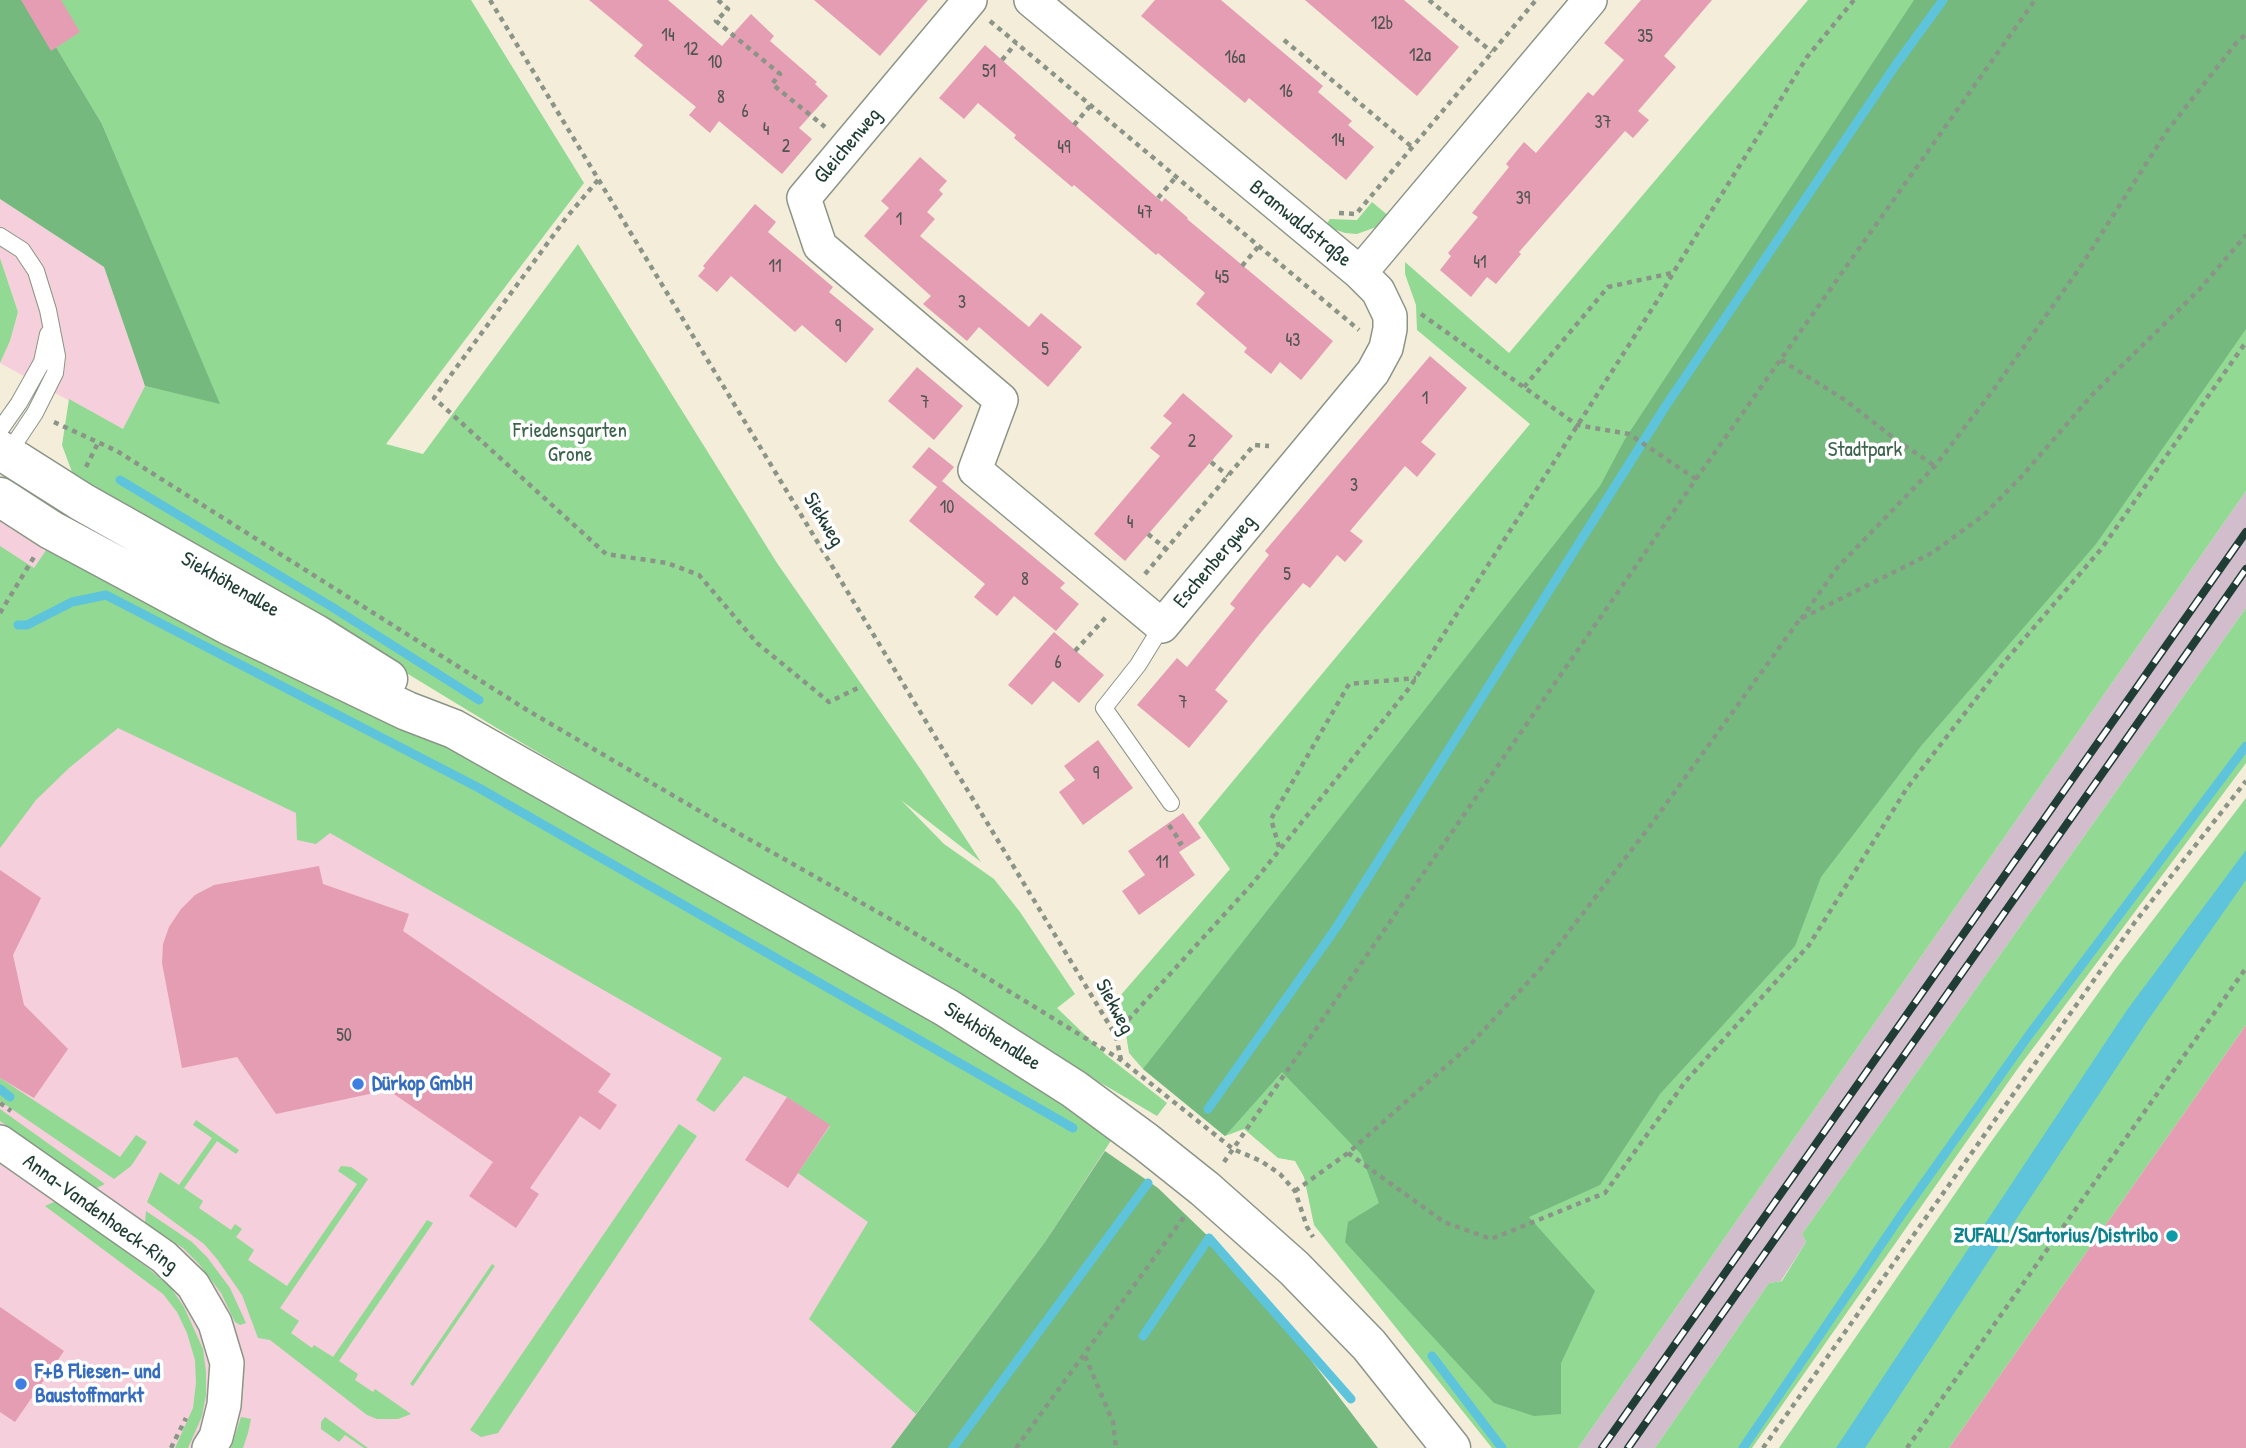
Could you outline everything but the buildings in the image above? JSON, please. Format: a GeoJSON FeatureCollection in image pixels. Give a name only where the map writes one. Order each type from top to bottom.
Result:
{"type":"FeatureCollection","features":[{"type":"Feature","properties":{"kind":"main road","name":"Siekhöhenallee"},"geometry":{"type":"LineString","coordinates":[[2,450],[82,502],[316,634],[418,696],[454,729]]}},
{"type":"Feature","properties":{"kind":"main road","name":"Siekhöhenallee"},"geometry":{"type":"LineString","coordinates":[[0,497],[51,530],[228,625],[407,711],[454,729],[947,1009],[1074,1089],[1195,1181],[1294,1268],[1369,1345],[1451,1448]]}},
{"type":"Feature","properties":{"kind":"street","name":"Bramwaldstraße"},"geometry":{"type":"LineString","coordinates":[[1031,0],[1360,273],[1590,0]]}},
{"type":"Feature","properties":{"kind":"street","name":"Gleichenweg"},"geometry":{"type":"LineString","coordinates":[[969,1],[849,147],[803,198],[820,246],[1001,400]]}},
{"type":"Feature","properties":{"kind":"street"},"geometry":{"type":"LineString","coordinates":[[1360,273],[1378,291],[1388,332]]}},
{"type":"Feature","properties":{"kind":"street","name":"Eschenbergweg"},"geometry":{"type":"LineString","coordinates":[[1001,400],[975,470],[1162,626],[1373,372],[1388,332]]}},
{"type":"Feature","properties":{"kind":"street","name":"Anna-Vandenhoeck-Ring"},"geometry":{"type":"LineString","coordinates":[[0,1142],[164,1257],[193,1285],[215,1323],[227,1363],[224,1405],[216,1437],[209,1448]]}},
{"type":"Feature","properties":{"kind":"lane"},"geometry":{"type":"LineString","coordinates":[[0,236],[29,257],[43,288],[57,356],[55,373],[36,413],[2,450]]}},
{"type":"Feature","properties":{"kind":"lane"},"geometry":{"type":"LineString","coordinates":[[2,450],[19,403],[42,362],[48,344],[48,310]]}},
{"type":"Feature","properties":{"kind":"lane"},"geometry":{"type":"LineString","coordinates":[[1162,626],[1138,665],[1104,708],[1171,803]]}},
{"type":"Feature","properties":{"kind":"path","name":"Siekweg"},"geometry":{"type":"LineString","coordinates":[[490,0],[1116,1036],[1121,1060]]}},
{"type":"Feature","properties":{"kind":"path"},"geometry":{"type":"LineString","coordinates":[[718,0],[729,9],[716,21],[780,74],[772,84],[849,147]]}},
{"type":"Feature","properties":{"kind":"path"},"geometry":{"type":"LineString","coordinates":[[1429,0],[1492,52]]}},
{"type":"Feature","properties":{"kind":"path"},"geometry":{"type":"LineString","coordinates":[[1310,233],[1329,212],[1356,214],[1536,0]]}},
{"type":"Feature","properties":{"kind":"path"},"geometry":{"type":"LineString","coordinates":[[1116,1036],[1253,883],[1416,678],[1659,298],[1807,57],[1854,0]]}},
{"type":"Feature","properties":{"kind":"path"},"geometry":{"type":"LineString","coordinates":[[36,413],[117,451],[527,710],[906,928],[1121,1060],[1233,1149],[1696,479],[2035,0]]}},
{"type":"Feature","properties":{"kind":"path"},"geometry":{"type":"LineString","coordinates":[[969,1],[1348,323],[1388,332],[1416,311],[1577,425],[1629,433],[1696,479]]}},
{"type":"Feature","properties":{"kind":"path"},"geometry":{"type":"LineString","coordinates":[[1295,1191],[1348,1153],[1470,1045],[1541,968],[1653,822],[1837,568],[1935,466],[2079,269],[2167,131],[2246,34]]}},
{"type":"Feature","properties":{"kind":"path"},"geometry":{"type":"LineString","coordinates":[[1284,40],[1412,147]]}},
{"type":"Feature","properties":{"kind":"path"},"geometry":{"type":"LineString","coordinates":[[1002,60],[1016,43]]}},
{"type":"Feature","properties":{"kind":"path"},"geometry":{"type":"LineString","coordinates":[[1074,125],[1090,106]]}},
{"type":"Feature","properties":{"kind":"path"},"geometry":{"type":"LineString","coordinates":[[1158,198],[1175,178]]}},
{"type":"Feature","properties":{"kind":"path"},"geometry":{"type":"LineString","coordinates":[[598,180],[566,218],[433,398],[606,554],[667,563],[699,575],[757,643],[829,702],[862,686]]}},
{"type":"Feature","properties":{"kind":"path"},"geometry":{"type":"LineString","coordinates":[[1800,619],[1932,553],[1984,515],[2022,476],[2091,396],[2199,290],[2246,235]]}},
{"type":"Feature","properties":{"kind":"path"},"geometry":{"type":"LineString","coordinates":[[1242,266],[1258,247]]}},
{"type":"Feature","properties":{"kind":"path"},"geometry":{"type":"LineString","coordinates":[[1524,387],[1608,287],[1673,273]]}},
{"type":"Feature","properties":{"kind":"path"},"geometry":{"type":"LineString","coordinates":[[1348,1153],[1444,1222],[1491,1239],[1605,1193],[1685,1082],[1809,945],[1907,789],[2006,660],[2102,548],[2246,342]]}},
{"type":"Feature","properties":{"kind":"path"},"geometry":{"type":"LineString","coordinates":[[1781,360],[1845,400],[1935,466]]}},
{"type":"Feature","properties":{"kind":"path"},"geometry":{"type":"LineString","coordinates":[[1075,651],[1126,596],[1254,446],[1309,449]]}},
{"type":"Feature","properties":{"kind":"path"},"geometry":{"type":"LineString","coordinates":[[1211,462],[1228,476]]}},
{"type":"Feature","properties":{"kind":"path"},"geometry":{"type":"LineString","coordinates":[[1149,534],[1166,549]]}},
{"type":"Feature","properties":{"kind":"path"},"geometry":{"type":"LineString","coordinates":[[1280,848],[1272,819],[1349,684],[1416,678]]}},
{"type":"Feature","properties":{"kind":"path"},"geometry":{"type":"LineString","coordinates":[[1762,1448],[2135,922],[2246,781]]}},
{"type":"Feature","properties":{"kind":"path"},"geometry":{"type":"LineString","coordinates":[[1907,1448],[2246,968]]}},
{"type":"Feature","properties":{"kind":"path"},"geometry":{"type":"LineString","coordinates":[[1016,1448],[1193,1205]]}},
{"type":"Feature","properties":{"kind":"path"},"geometry":{"type":"LineString","coordinates":[[1085,1356],[1113,1422],[1116,1448]]}},
{"type":"Feature","properties":{"kind":"path"},"geometry":{"type":"LineString","coordinates":[[171,1448],[190,1408]]}},
{"type":"Feature","properties":{"kind":"shaded area"},"geometry":{"type":"Polygon","coordinates":[[[0,199],[104,267],[145,386],[123,430],[0,363],[10,341],[18,312],[0,258],[0,199]]]}},
{"type":"Feature","properties":{"kind":"shaded area"},"geometry":{"type":"Polygon","coordinates":[[[2246,491],[2246,608],[1802,1234],[1806,1242],[1781,1281],[1769,1283],[1655,1448],[1578,1448],[2246,491]]]}},
{"type":"Feature","properties":{"kind":"shaded area"},"geometry":{"type":"Polygon","coordinates":[[[0,510],[1105,1151],[1045,1242],[891,1448],[0,1448],[0,510]]]}},
{"type":"Feature","properties":{"kind":"green space"},"geometry":{"type":"Polygon","coordinates":[[[0,0],[28,0],[102,124],[220,404],[145,386],[104,267],[0,199],[0,0]]]}},
{"type":"Feature","properties":{"kind":"green space","name":"Friedensgarten Grone"},"geometry":{"type":"Polygon","coordinates":[[[28,0],[471,0],[584,183],[386,444],[423,454],[578,244],[777,563],[921,770],[981,862],[901,800],[944,844],[994,879],[1020,912],[1075,994],[1057,1008],[1106,1055],[1167,1103],[1157,1116],[500,730],[72,472],[62,445],[69,399],[123,429],[145,386],[219,403],[102,124],[28,0]]]}},
{"type":"Feature","properties":{"kind":"green space","name":"Stadtpark"},"geometry":{"type":"Polygon","coordinates":[[[1808,0],[2246,0],[2246,491],[1578,1448],[1492,1448],[1314,1225],[1304,1177],[1295,1161],[1278,1158],[1244,1129],[1225,1136],[1143,1069],[1129,1053],[1120,996],[1230,869],[1198,823],[1530,424],[1417,330],[1416,305],[1405,274],[1405,262],[1509,353],[1808,0]]]}},
{"type":"Feature","properties":{"kind":"green space","name":"Stadtpark"},"geometry":{"type":"Polygon","coordinates":[[[1914,0],[2246,0],[2246,329],[2096,544],[1921,746],[1821,877],[1795,946],[1660,1094],[1600,1185],[1529,1217],[1595,1291],[1561,1363],[1561,1414],[1534,1416],[1494,1403],[1345,1242],[1348,1222],[1379,1203],[1361,1154],[1282,1072],[1225,1136],[1143,1069],[1600,486],[1625,439],[1914,0]]]}},
{"type":"Feature","properties":{"kind":"green space"},"geometry":{"type":"Polygon","coordinates":[[[1372,202],[1390,217],[1379,226],[1357,234],[1325,226],[1330,219],[1357,220],[1372,202]]]}},
{"type":"Feature","properties":{"kind":"green space"},"geometry":{"type":"Polygon","coordinates":[[[0,258],[18,312],[10,341],[0,363],[0,258]]]}},
{"type":"Feature","properties":{"kind":"green space"},"geometry":{"type":"Polygon","coordinates":[[[51,543],[399,724],[539,792],[990,1051],[1114,1136],[1045,1242],[916,1414],[809,1319],[868,1222],[798,1173],[830,1126],[787,1097],[744,1076],[714,1112],[696,1100],[722,1058],[330,833],[316,844],[297,840],[296,813],[118,728],[69,768],[36,800],[0,848],[0,546],[34,568],[51,543]]]}},
{"type":"Feature","properties":{"kind":"green space"},"geometry":{"type":"Polygon","coordinates":[[[2246,608],[2246,763],[2016,1071],[1752,1448],[1655,1448],[1769,1283],[1782,1281],[1806,1242],[1802,1234],[2246,608]]]}},
{"type":"Feature","properties":{"kind":"green space"},"geometry":{"type":"Polygon","coordinates":[[[2246,798],[2246,1025],[1949,1448],[1779,1448],[1988,1146],[2117,967],[2246,798]]]}},
{"type":"Feature","properties":{"kind":"green space"},"geometry":{"type":"Polygon","coordinates":[[[0,1078],[120,1157],[136,1135],[147,1142],[131,1166],[114,1179],[0,1101],[0,1078]]]}},
{"type":"Feature","properties":{"kind":"green space"},"geometry":{"type":"Polygon","coordinates":[[[0,1109],[105,1184],[95,1189],[0,1121],[0,1109]]]}},
{"type":"Feature","properties":{"kind":"green space"},"geometry":{"type":"Polygon","coordinates":[[[196,1120],[239,1150],[236,1154],[217,1141],[184,1188],[203,1201],[199,1208],[231,1230],[235,1224],[242,1229],[236,1237],[254,1250],[248,1260],[287,1286],[357,1184],[338,1171],[341,1166],[351,1167],[368,1179],[280,1308],[299,1321],[291,1333],[312,1348],[314,1345],[333,1357],[427,1220],[433,1223],[339,1361],[358,1374],[355,1380],[373,1392],[375,1389],[411,1414],[398,1419],[377,1419],[367,1415],[270,1340],[258,1338],[242,1295],[217,1259],[204,1244],[147,1202],[160,1172],[179,1185],[212,1138],[193,1125],[196,1120]]]}},
{"type":"Feature","properties":{"kind":"green space"},"geometry":{"type":"Polygon","coordinates":[[[679,1124],[697,1136],[498,1433],[481,1437],[470,1430],[679,1124]]]}},
{"type":"Feature","properties":{"kind":"green space"},"geometry":{"type":"Polygon","coordinates":[[[1105,1151],[1158,1188],[1240,1267],[1378,1448],[891,1448],[1045,1242],[1105,1151]]]}},
{"type":"Feature","properties":{"kind":"green space"},"geometry":{"type":"Polygon","coordinates":[[[56,1201],[149,1269],[171,1288],[184,1307],[203,1349],[206,1372],[202,1416],[188,1448],[175,1448],[193,1408],[195,1360],[177,1312],[163,1294],[45,1206],[56,1201]]]}},
{"type":"Feature","properties":{"kind":"green space"},"geometry":{"type":"Polygon","coordinates":[[[146,1211],[192,1242],[207,1257],[230,1288],[246,1323],[240,1325],[235,1322],[221,1293],[183,1248],[145,1223],[146,1211]]]}},
{"type":"Feature","properties":{"kind":"green space"},"geometry":{"type":"Polygon","coordinates":[[[492,1264],[495,1266],[413,1386],[410,1384],[492,1264]]]}},
{"type":"Feature","properties":{"kind":"green space"},"geometry":{"type":"Polygon","coordinates":[[[241,1417],[251,1419],[248,1433],[243,1448],[231,1448],[241,1417]]]}},
{"type":"Feature","properties":{"kind":"green space"},"geometry":{"type":"Polygon","coordinates":[[[325,1417],[368,1448],[345,1435],[339,1442],[321,1429],[321,1422],[325,1417]]]}},
{"type":"Feature","properties":{"kind":"water"},"geometry":{"type":"Polygon","coordinates":[[[2246,850],[2246,880],[2146,1023],[1865,1448],[1836,1448],[2127,1010],[2246,850]]]}},
{"type":"Feature","properties":{"kind":"waterway"},"geometry":{"type":"LineString","coordinates":[[1208,1109],[1336,928],[1665,407],[1895,66],[1943,0]]}},
{"type":"Feature","properties":{"kind":"waterway"},"geometry":{"type":"LineString","coordinates":[[120,480],[332,607],[479,700]]}},
{"type":"Feature","properties":{"kind":"waterway"},"geometry":{"type":"LineString","coordinates":[[18,625],[27,625],[72,602],[106,595],[479,788],[1073,1128]]}},
{"type":"Feature","properties":{"kind":"waterway"},"geometry":{"type":"LineString","coordinates":[[1743,1448],[1902,1214],[2029,1035],[2246,746]]}},
{"type":"Feature","properties":{"kind":"waterway"},"geometry":{"type":"LineString","coordinates":[[0,1089],[10,1097]]}},
{"type":"Feature","properties":{"kind":"waterway"},"geometry":{"type":"LineString","coordinates":[[953,1448],[1148,1183]]}},
{"type":"Feature","properties":{"kind":"waterway"},"geometry":{"type":"LineString","coordinates":[[1143,1336],[1209,1238],[1351,1399]]}},
{"type":"Feature","properties":{"kind":"waterway"},"geometry":{"type":"LineString","coordinates":[[1432,1356],[1502,1448]]}},
{"type":"Feature","properties":{"kind":"railway"},"geometry":{"type":"LineString","coordinates":[[1602,1448],[2246,532]]}},
{"type":"Feature","properties":{"kind":"railway"},"geometry":{"type":"LineString","coordinates":[[1628,1448],[2246,569]]}},
{"type":"Feature","properties":{"kind":"place","name":"Dürkop GmbH"},"geometry":{"type":"Point","coordinates":[358,1084]}},
{"type":"Feature","properties":{"kind":"place","name":"ZUFALL/Sartorius/Distribo"},"geometry":{"type":"Point","coordinates":[2172,1236]}},
{"type":"Feature","properties":{"kind":"place","name":"F+B Fliesen- und Baustoffmarkt"},"geometry":{"type":"Point","coordinates":[21,1384]}}]}
